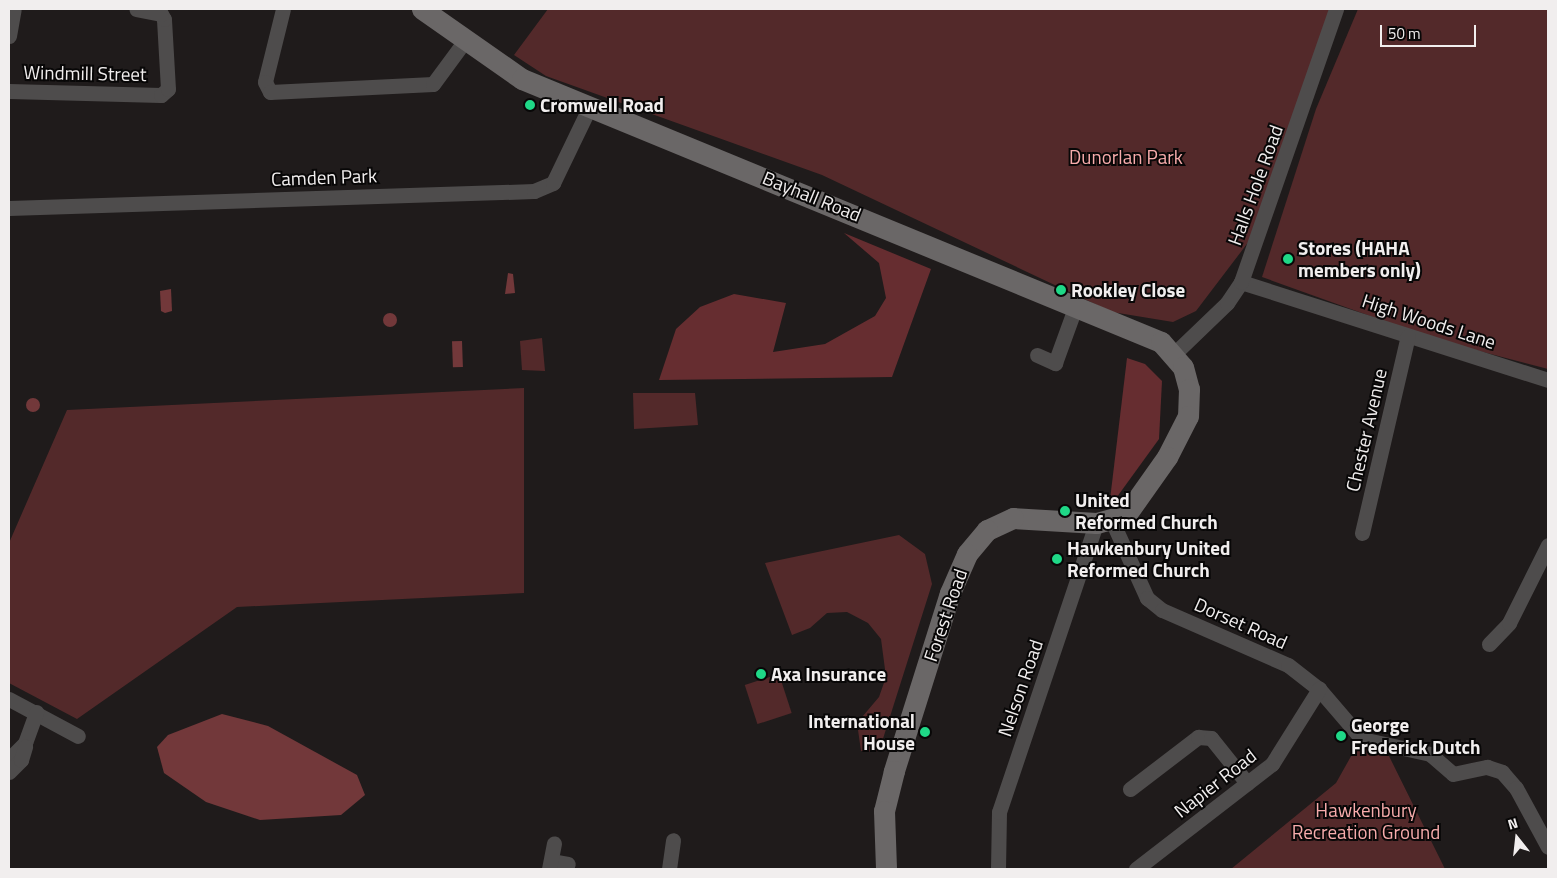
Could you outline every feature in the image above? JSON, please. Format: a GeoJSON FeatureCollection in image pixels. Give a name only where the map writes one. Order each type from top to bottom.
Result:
{"type":"FeatureCollection","features":[{"type":"Feature","properties":{"kind":"street"},"geometry":{"type":"LineString","coordinates":[[9,36],[14,9]]}},
{"type":"Feature","properties":{"kind":"street","name":"Windmill Street"},"geometry":{"type":"LineString","coordinates":[[9,91],[161,95],[168,89],[164,19],[161,14],[136,9]]}},
{"type":"Feature","properties":{"kind":"street"},"geometry":{"type":"LineString","coordinates":[[283,9],[266,82],[270,92],[433,84],[464,42]]}},
{"type":"Feature","properties":{"kind":"street","name":"Bayhall Road"},"geometry":{"type":"LineString","coordinates":[[422,9],[464,42],[522,80],[590,106],[1160,342],[1175,353]]}},
{"type":"Feature","properties":{"kind":"street","name":"Halls Hole Road"},"geometry":{"type":"LineString","coordinates":[[1175,353],[1227,303],[1241,282],[1336,9]]}},
{"type":"Feature","properties":{"kind":"street","name":"Camden Park"},"geometry":{"type":"LineString","coordinates":[[9,208],[534,191],[553,183],[590,106]]}},
{"type":"Feature","properties":{"kind":"street","name":"High Woods Lane"},"geometry":{"type":"LineString","coordinates":[[1241,282],[1548,380]]}},
{"type":"Feature","properties":{"kind":"street"},"geometry":{"type":"LineString","coordinates":[[1037,355],[1054,362],[1075,308]]}},
{"type":"Feature","properties":{"kind":"street","name":"Chester Avenue"},"geometry":{"type":"LineString","coordinates":[[1362,533],[1408,336]]}},
{"type":"Feature","properties":{"kind":"street"},"geometry":{"type":"LineString","coordinates":[[1104,522],[1126,515],[1167,457],[1188,416],[1189,389],[1175,353]]}},
{"type":"Feature","properties":{"kind":"street","name":"Forest Road"},"geometry":{"type":"LineString","coordinates":[[886,869],[884,811],[894,771],[950,593],[967,554],[987,530],[1013,518],[1104,522]]}},
{"type":"Feature","properties":{"kind":"street","name":"Dorset Road"},"geometry":{"type":"LineString","coordinates":[[1104,522],[1147,598],[1155,604],[1268,654],[1320,689],[1362,738],[1379,740],[1430,754],[1453,774],[1487,767],[1502,772],[1516,788],[1548,847]]}},
{"type":"Feature","properties":{"kind":"street","name":"Nelson Road"},"geometry":{"type":"LineString","coordinates":[[998,869],[999,812],[1104,522]]}},
{"type":"Feature","properties":{"kind":"street"},"geometry":{"type":"LineString","coordinates":[[1489,644],[1509,623],[1548,545]]}},
{"type":"Feature","properties":{"kind":"street","name":"Napier Road"},"geometry":{"type":"LineString","coordinates":[[1136,869],[1272,764],[1320,689]]}},
{"type":"Feature","properties":{"kind":"street"},"geometry":{"type":"LineString","coordinates":[[9,699],[78,736]]}},
{"type":"Feature","properties":{"kind":"street"},"geometry":{"type":"LineString","coordinates":[[9,772],[21,760],[36,712]]}},
{"type":"Feature","properties":{"kind":"street"},"geometry":{"type":"LineString","coordinates":[[1130,788],[1198,736],[1211,738],[1247,783]]}},
{"type":"Feature","properties":{"kind":"street"},"geometry":{"type":"LineString","coordinates":[[9,759],[26,744]]}},
{"type":"Feature","properties":{"kind":"street"},"geometry":{"type":"LineString","coordinates":[[669,869],[673,840]]}},
{"type":"Feature","properties":{"kind":"street"},"geometry":{"type":"LineString","coordinates":[[554,843],[550,865],[568,864]]}},
{"type":"Feature","properties":{"kind":"green space","name":"Dunorlan Park"},"geometry":{"type":"Polygon","coordinates":[[[548,9],[1333,9],[1256,232],[1196,311],[1173,322],[1112,312],[822,175],[546,76],[514,55],[548,9]]]}},
{"type":"Feature","properties":{"kind":"green space"},"geometry":{"type":"Polygon","coordinates":[[[1358,9],[1548,9],[1548,369],[1437,340],[1262,277],[1316,109],[1358,9]]]}},
{"type":"Feature","properties":{"kind":"green space"},"geometry":{"type":"Polygon","coordinates":[[[542,338],[545,371],[522,370],[520,341],[542,338]]]}},
{"type":"Feature","properties":{"kind":"green space"},"geometry":{"type":"Polygon","coordinates":[[[524,388],[524,593],[237,607],[77,719],[9,683],[9,543],[67,410],[524,388]]]}},
{"type":"Feature","properties":{"kind":"green space"},"geometry":{"type":"Polygon","coordinates":[[[633,393],[695,393],[698,425],[634,429],[633,393]]]}},
{"type":"Feature","properties":{"kind":"green space"},"geometry":{"type":"Polygon","coordinates":[[[899,535],[925,554],[932,584],[881,745],[876,752],[861,751],[857,723],[879,697],[886,677],[881,639],[868,623],[847,612],[827,613],[810,628],[792,635],[765,563],[899,535]]]}},
{"type":"Feature","properties":{"kind":"green space"},"geometry":{"type":"Polygon","coordinates":[[[779,674],[792,713],[757,724],[745,685],[779,674]]]}},
{"type":"Feature","properties":{"kind":"green space","name":"Hawkenbury Recreation Ground"},"geometry":{"type":"Polygon","coordinates":[[[1359,742],[1389,756],[1445,869],[1231,869],[1336,783],[1359,742]]]}},
{"type":"Feature","properties":{"kind":"shaded area"},"geometry":{"type":"Polygon","coordinates":[[[844,233],[931,269],[892,377],[659,380],[676,329],[700,307],[734,294],[786,303],[773,352],[825,344],[875,316],[886,298],[879,263],[844,233]]]}},
{"type":"Feature","properties":{"kind":"shaded area"},"geometry":{"type":"Polygon","coordinates":[[[508,273],[513,274],[515,293],[505,294],[508,273]]]}},
{"type":"Feature","properties":{"kind":"shaded area"},"geometry":{"type":"Polygon","coordinates":[[[171,289],[172,311],[165,313],[161,311],[160,291],[171,289]]]}},
{"type":"Feature","properties":{"kind":"shaded area"},"geometry":{"type":"Polygon","coordinates":[[[390,313],[395,315],[397,320],[395,325],[390,327],[385,325],[383,320],[385,315],[390,313]]]}},
{"type":"Feature","properties":{"kind":"shaded area"},"geometry":{"type":"Polygon","coordinates":[[[452,341],[462,341],[463,367],[453,367],[452,341]]]}},
{"type":"Feature","properties":{"kind":"shaded area"},"geometry":{"type":"Polygon","coordinates":[[[1127,358],[1145,364],[1162,381],[1159,439],[1109,508],[1127,358]]]}},
{"type":"Feature","properties":{"kind":"shaded area"},"geometry":{"type":"Polygon","coordinates":[[[30,398],[36,398],[40,405],[36,412],[30,412],[26,408],[26,402],[30,398]]]}},
{"type":"Feature","properties":{"kind":"shaded area"},"geometry":{"type":"Polygon","coordinates":[[[222,714],[268,726],[357,775],[365,795],[341,815],[260,820],[206,802],[164,773],[157,747],[168,735],[222,714]]]}},
{"type":"Feature","properties":{"kind":"place","name":"Cromwell Road"},"geometry":{"type":"Point","coordinates":[530,105]}},
{"type":"Feature","properties":{"kind":"place","name":"Stores (HAHA members only)"},"geometry":{"type":"Point","coordinates":[1288,259]}},
{"type":"Feature","properties":{"kind":"place","name":"Rookley Close"},"geometry":{"type":"Point","coordinates":[1061,290]}},
{"type":"Feature","properties":{"kind":"place","name":"United Reformed Church"},"geometry":{"type":"Point","coordinates":[1065,511]}},
{"type":"Feature","properties":{"kind":"place","name":"Hawkenbury United Reformed Church"},"geometry":{"type":"Point","coordinates":[1057,559]}},
{"type":"Feature","properties":{"kind":"place","name":"Axa Insurance"},"geometry":{"type":"Point","coordinates":[761,674]}},
{"type":"Feature","properties":{"kind":"place","name":"International House"},"geometry":{"type":"Point","coordinates":[925,732]}},
{"type":"Feature","properties":{"kind":"place","name":"George Frederick Dutch"},"geometry":{"type":"Point","coordinates":[1341,736]}}]}
